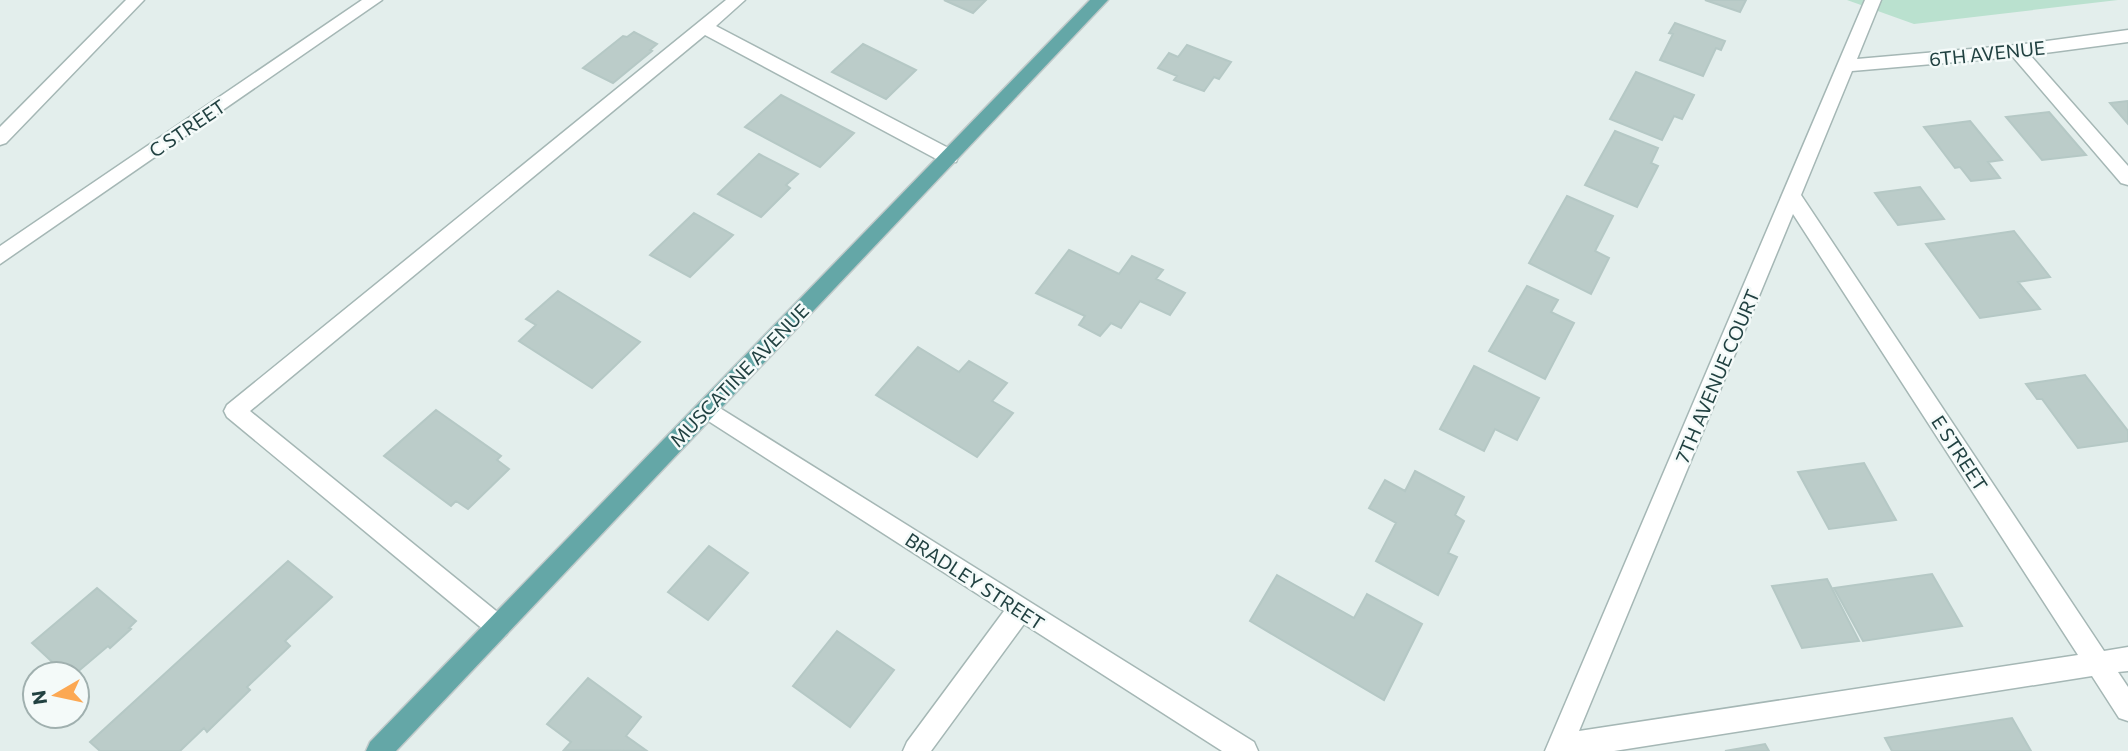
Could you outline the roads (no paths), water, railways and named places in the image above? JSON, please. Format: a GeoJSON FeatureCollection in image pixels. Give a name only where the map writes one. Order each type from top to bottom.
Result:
{"type":"FeatureCollection","features":[{"type":"Feature","properties":{"kind":"main road","name":"MUSCATINE AVENUE"},"geometry":{"type":"LineString","coordinates":[[379,751],[1100,0]]}},
{"type":"Feature","properties":{"kind":"street"},"geometry":{"type":"LineString","coordinates":[[0,138],[136,0]]}},
{"type":"Feature","properties":{"kind":"street","name":"C STREET"},"geometry":{"type":"LineString","coordinates":[[0,256],[374,0]]}},
{"type":"Feature","properties":{"kind":"street"},"geometry":{"type":"LineString","coordinates":[[498,627],[235,411],[737,0]]}},
{"type":"Feature","properties":{"kind":"street","name":"7TH AVENUE COURT"},"geometry":{"type":"LineString","coordinates":[[1558,749],[1873,0]]}},
{"type":"Feature","properties":{"kind":"street"},"geometry":{"type":"LineString","coordinates":[[704,27],[950,157]]}},
{"type":"Feature","properties":{"kind":"street","name":"6TH AVENUE"},"geometry":{"type":"LineString","coordinates":[[1846,66],[2017,51],[2128,36]]}},
{"type":"Feature","properties":{"kind":"street"},"geometry":{"type":"LineString","coordinates":[[2017,51],[2128,178]]}},
{"type":"Feature","properties":{"kind":"street","name":"E STREET"},"geometry":{"type":"LineString","coordinates":[[1792,197],[2128,709]]}},
{"type":"Feature","properties":{"kind":"street","name":"BRADLEY STREET"},"geometry":{"type":"LineString","coordinates":[[707,409],[1245,751]]}},
{"type":"Feature","properties":{"kind":"street"},"geometry":{"type":"LineString","coordinates":[[916,751],[1020,609]]}},
{"type":"Feature","properties":{"kind":"street"},"geometry":{"type":"LineString","coordinates":[[1558,749],[2128,659]]}}]}
